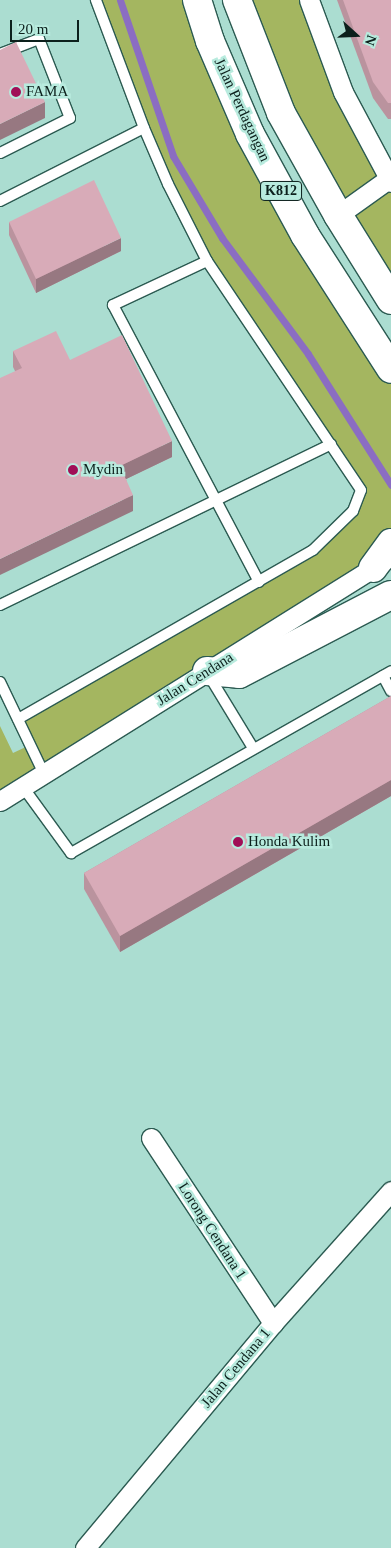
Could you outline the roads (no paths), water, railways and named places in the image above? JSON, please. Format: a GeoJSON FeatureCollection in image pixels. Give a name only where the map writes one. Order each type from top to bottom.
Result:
{"type":"FeatureCollection","features":[{"type":"Feature","properties":{"kind":"main road","name":"Jalan Perdagangan"},"geometry":{"type":"LineString","coordinates":[[198,0],[210,40],[250,134],[305,235],[391,369]]}},
{"type":"Feature","properties":{"kind":"main road","name":"K812"},"geometry":{"type":"LineString","coordinates":[[237,0],[281,113],[338,215],[391,300]]}},
{"type":"Feature","properties":{"kind":"main road"},"geometry":{"type":"LineString","coordinates":[[382,563],[391,543]]}},
{"type":"Feature","properties":{"kind":"main road"},"geometry":{"type":"LineString","coordinates":[[207,672],[239,674],[391,595]]}},
{"type":"Feature","properties":{"kind":"street"},"geometry":{"type":"LineString","coordinates":[[309,0],[343,92],[390,179],[338,215]]}},
{"type":"Feature","properties":{"kind":"street","name":"Jalan Cendana"},"geometry":{"type":"LineString","coordinates":[[0,801],[382,563]]}},
{"type":"Feature","properties":{"kind":"street","name":"Lorong Cendana 1"},"geometry":{"type":"LineString","coordinates":[[151,1138],[273,1323]]}},
{"type":"Feature","properties":{"kind":"street","name":"Jalan Cendana 1"},"geometry":{"type":"LineString","coordinates":[[85,1548],[273,1323],[391,1191]]}},
{"type":"Feature","properties":{"kind":"lane"},"geometry":{"type":"LineString","coordinates":[[18,719],[313,550],[353,511],[361,490],[207,261],[168,184],[144,128],[96,0]]}},
{"type":"Feature","properties":{"kind":"lane"},"geometry":{"type":"LineString","coordinates":[[0,54],[38,40],[70,118],[0,152]]}},
{"type":"Feature","properties":{"kind":"lane"},"geometry":{"type":"LineString","coordinates":[[0,200],[144,128]]}},
{"type":"Feature","properties":{"kind":"lane"},"geometry":{"type":"LineString","coordinates":[[207,261],[114,305],[259,582]]}},
{"type":"Feature","properties":{"kind":"lane"},"geometry":{"type":"LineString","coordinates":[[0,605],[330,444]]}},
{"type":"Feature","properties":{"kind":"lane"},"geometry":{"type":"LineString","coordinates":[[207,672],[253,748]]}},
{"type":"Feature","properties":{"kind":"lane"},"geometry":{"type":"LineString","coordinates":[[23,787],[71,853],[387,673],[391,691]]}},
{"type":"Feature","properties":{"kind":"lane"},"geometry":{"type":"LineString","coordinates":[[0,682],[44,774]]}},
{"type":"Feature","properties":{"kind":"waterway"},"geometry":{"type":"LineString","coordinates":[[120,0],[173,156],[222,238],[308,354],[391,485]]}},
{"type":"Feature","properties":{"kind":"place","name":"FAMA"},"geometry":{"type":"Point","coordinates":[16,92]}},
{"type":"Feature","properties":{"kind":"place","name":"Mydin"},"geometry":{"type":"Point","coordinates":[73,470]}},
{"type":"Feature","properties":{"kind":"place","name":"Honda Kulim"},"geometry":{"type":"Point","coordinates":[238,842]}}]}
